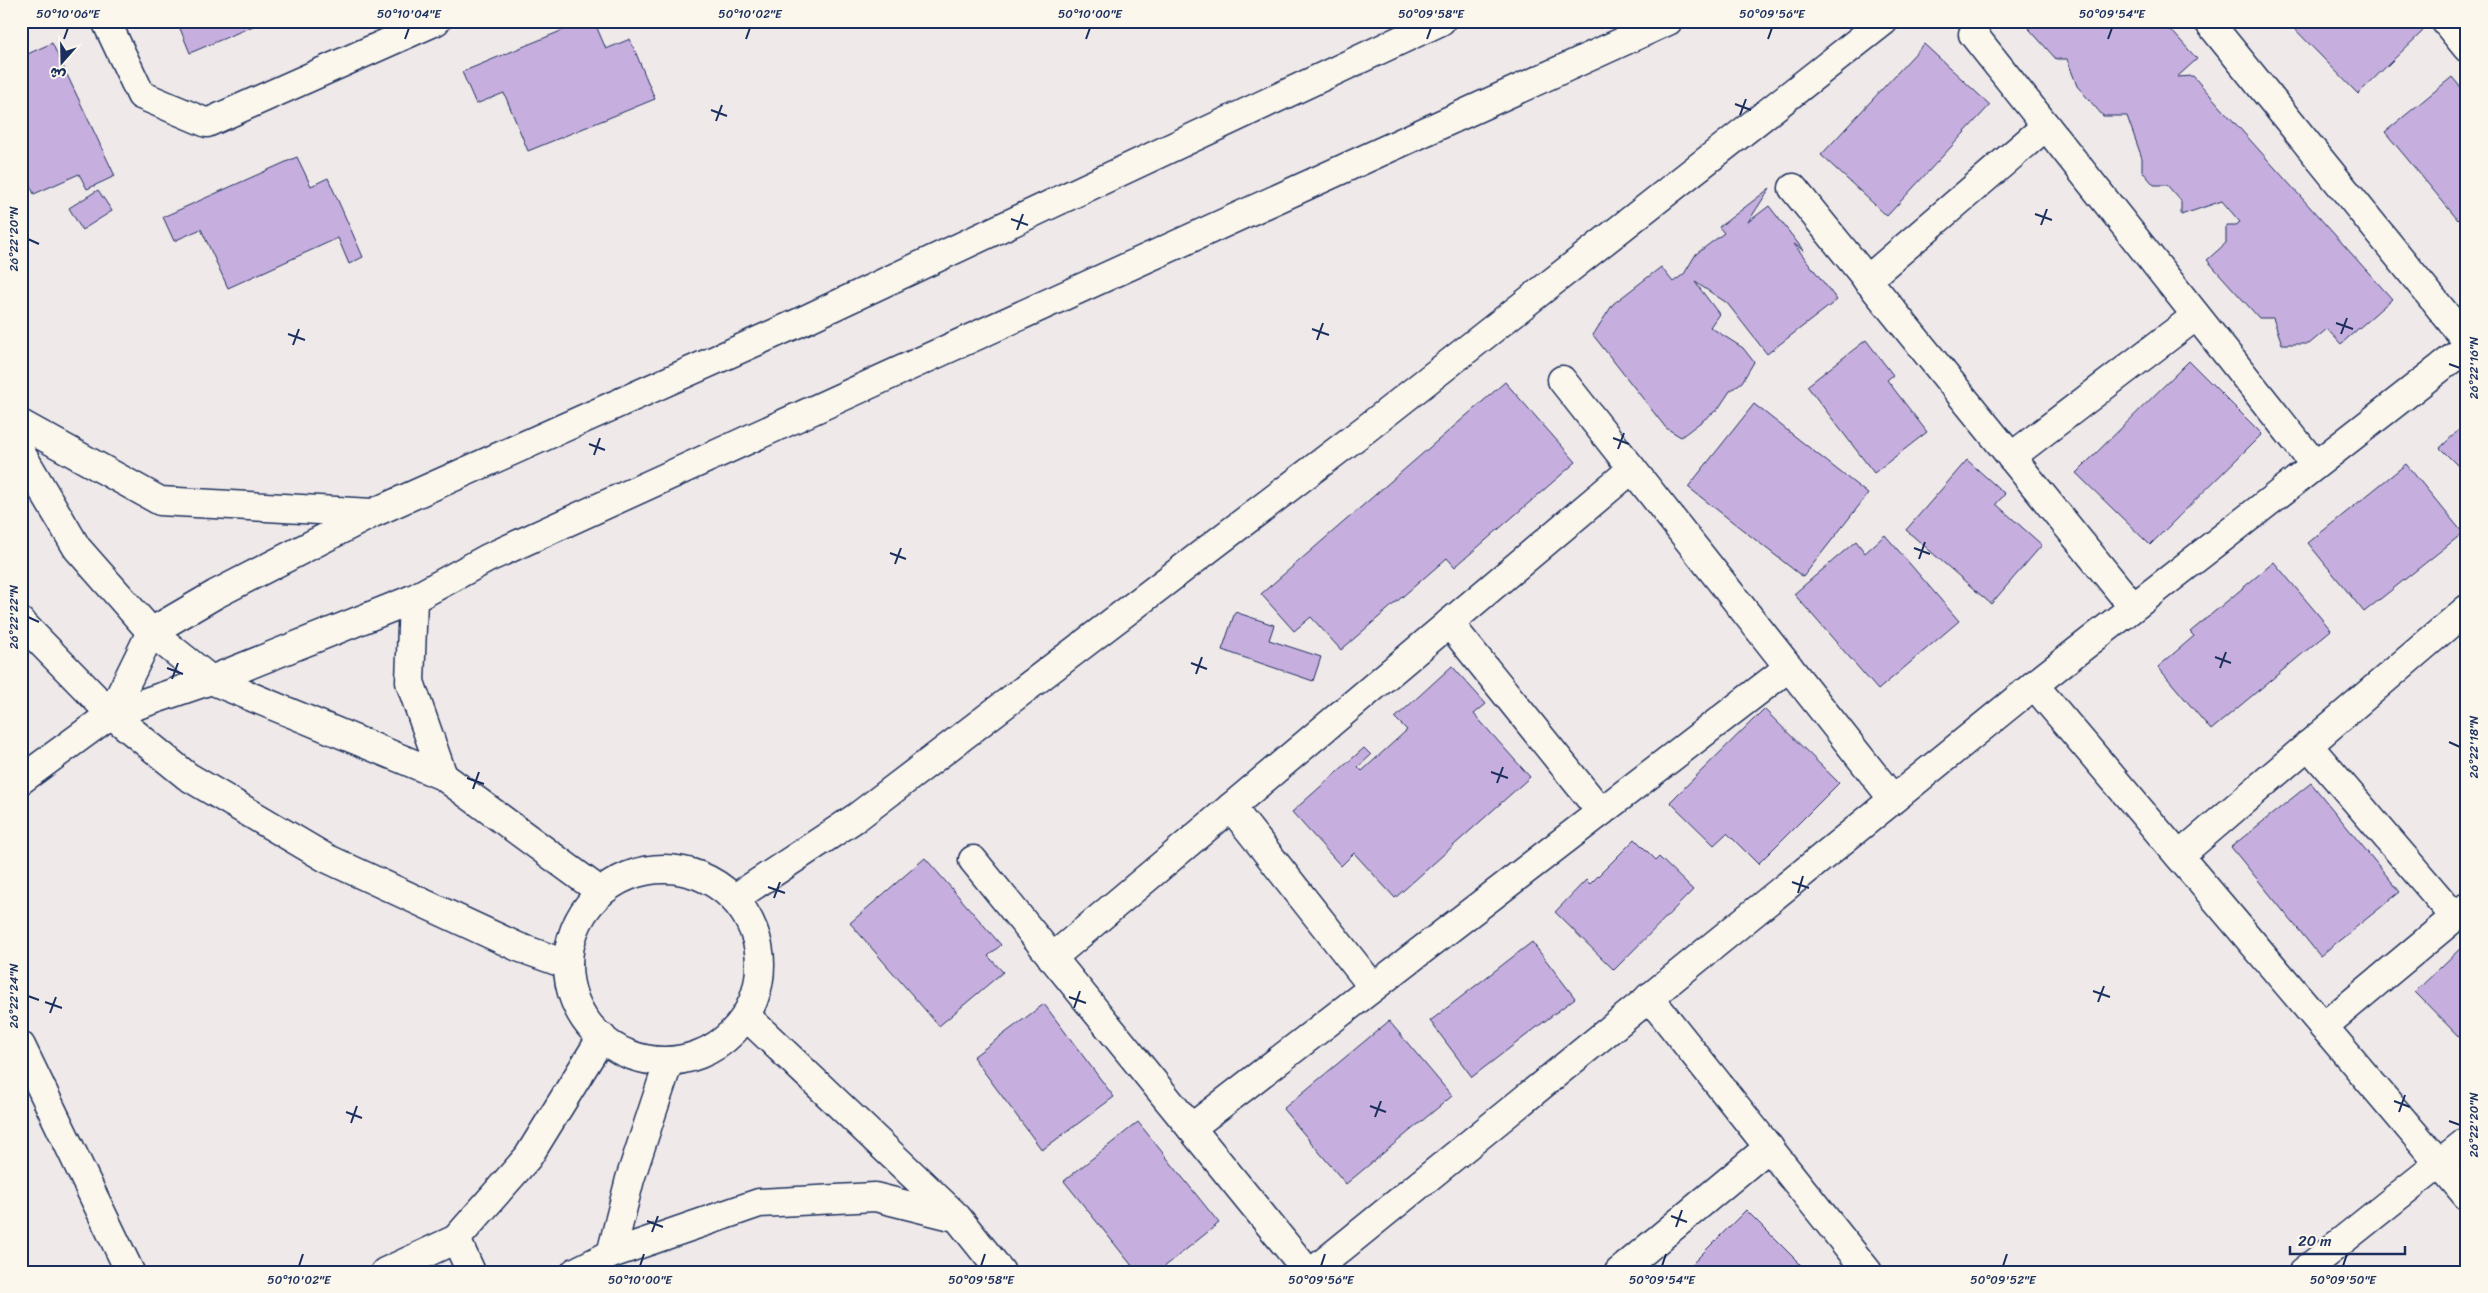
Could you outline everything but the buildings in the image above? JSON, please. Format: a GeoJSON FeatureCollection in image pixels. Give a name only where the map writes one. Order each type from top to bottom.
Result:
{"type":"FeatureCollection","features":[{"type":"Feature","properties":{"kind":"street"},"geometry":{"type":"LineString","coordinates":[[106,21],[142,96],[207,123],[436,21]]}},
{"type":"Feature","properties":{"kind":"street"},"geometry":{"type":"LineString","coordinates":[[111,714],[151,632],[216,594],[373,513],[798,323],[1441,21]]}},
{"type":"Feature","properties":{"kind":"street"},"geometry":{"type":"LineString","coordinates":[[21,780],[111,714],[212,680],[413,599],[488,558],[1668,21]]}},
{"type":"Feature","properties":{"kind":"street"},"geometry":{"type":"LineString","coordinates":[[735,898],[857,817],[1359,434],[1884,21]]}},
{"type":"Feature","properties":{"kind":"street"},"geometry":{"type":"LineString","coordinates":[[2208,21],[2467,341]]}},
{"type":"Feature","properties":{"kind":"street"},"geometry":{"type":"LineString","coordinates":[[2445,21],[2467,48]]}},
{"type":"Feature","properties":{"kind":"street"},"geometry":{"type":"LineString","coordinates":[[1973,34],[2315,465]]}},
{"type":"Feature","properties":{"kind":"street"},"geometry":{"type":"LineString","coordinates":[[1867,280],[2046,126]]}},
{"type":"Feature","properties":{"kind":"street"},"geometry":{"type":"LineString","coordinates":[[1793,188],[2133,607]]}},
{"type":"Feature","properties":{"kind":"street"},"geometry":{"type":"LineString","coordinates":[[2011,457],[2196,316]]}},
{"type":"Feature","properties":{"kind":"street"},"geometry":{"type":"LineString","coordinates":[[973,860],[1310,1272],[2034,685],[2467,347]]}},
{"type":"Feature","properties":{"kind":"street"},"geometry":{"type":"LineString","coordinates":[[1562,380],[1893,799]]}},
{"type":"Feature","properties":{"kind":"street"},"geometry":{"type":"LineString","coordinates":[[21,424],[160,500],[373,513]]}},
{"type":"Feature","properties":{"kind":"street"},"geometry":{"type":"LineString","coordinates":[[21,453],[77,548],[151,632],[212,680],[443,776],[601,892]]}},
{"type":"Feature","properties":{"kind":"street"},"geometry":{"type":"LineString","coordinates":[[1052,958],[1632,469]]}},
{"type":"Feature","properties":{"kind":"street"},"geometry":{"type":"LineString","coordinates":[[413,599],[410,682],[443,776]]}},
{"type":"Feature","properties":{"kind":"street"},"geometry":{"type":"LineString","coordinates":[[2179,856],[2467,609]]}},
{"type":"Feature","properties":{"kind":"street"},"geometry":{"type":"LineString","coordinates":[[21,622],[111,714],[187,776],[326,858],[518,947],[568,966]]}},
{"type":"Feature","properties":{"kind":"street"},"geometry":{"type":"LineString","coordinates":[[1449,623],[1601,812]]}},
{"type":"Feature","properties":{"kind":"street"},"geometry":{"type":"LineString","coordinates":[[1191,1128],[1789,667]]}},
{"type":"Feature","properties":{"kind":"street"},"geometry":{"type":"LineString","coordinates":[[2034,685],[2467,1196]]}},
{"type":"Feature","properties":{"kind":"street"},"geometry":{"type":"LineString","coordinates":[[2308,745],[2461,912],[2323,1027]]}},
{"type":"Feature","properties":{"kind":"street"},"geometry":{"type":"LineString","coordinates":[[1231,806],[1373,987]]}},
{"type":"Feature","properties":{"kind":"street"},"geometry":{"type":"LineString","coordinates":[[660,868],[687,871],[713,881],[735,898],[751,920],[759,947],[761,974],[754,1001],[746,1016],[740,1025],[720,1044],[696,1056],[669,1061],[642,1058],[616,1048],[594,1031],[578,1009],[569,982],[568,955],[574,928],[588,905],[601,892],[632,873],[660,868]]}},
{"type":"Feature","properties":{"kind":"street"},"geometry":{"type":"LineString","coordinates":[[1649,997],[1868,1272]]}},
{"type":"Feature","properties":{"kind":"street"},"geometry":{"type":"LineString","coordinates":[[746,1016],[956,1217],[1001,1272]]}},
{"type":"Feature","properties":{"kind":"street"},"geometry":{"type":"LineString","coordinates":[[385,1272],[456,1239],[528,1157],[602,1037]]}},
{"type":"Feature","properties":{"kind":"street"},"geometry":{"type":"LineString","coordinates":[[21,1046],[130,1272]]}},
{"type":"Feature","properties":{"kind":"street"},"geometry":{"type":"LineString","coordinates":[[611,1254],[630,1179],[669,1061]]}},
{"type":"Feature","properties":{"kind":"street"},"geometry":{"type":"LineString","coordinates":[[2304,1272],[2467,1141]]}},
{"type":"Feature","properties":{"kind":"street"},"geometry":{"type":"LineString","coordinates":[[1619,1272],[1769,1147]]}},
{"type":"Feature","properties":{"kind":"street"},"geometry":{"type":"LineString","coordinates":[[575,1272],[611,1254],[760,1203],[875,1197],[956,1217]]}},
{"type":"Feature","properties":{"kind":"street"},"geometry":{"type":"LineString","coordinates":[[456,1239],[471,1272]]}}]}
